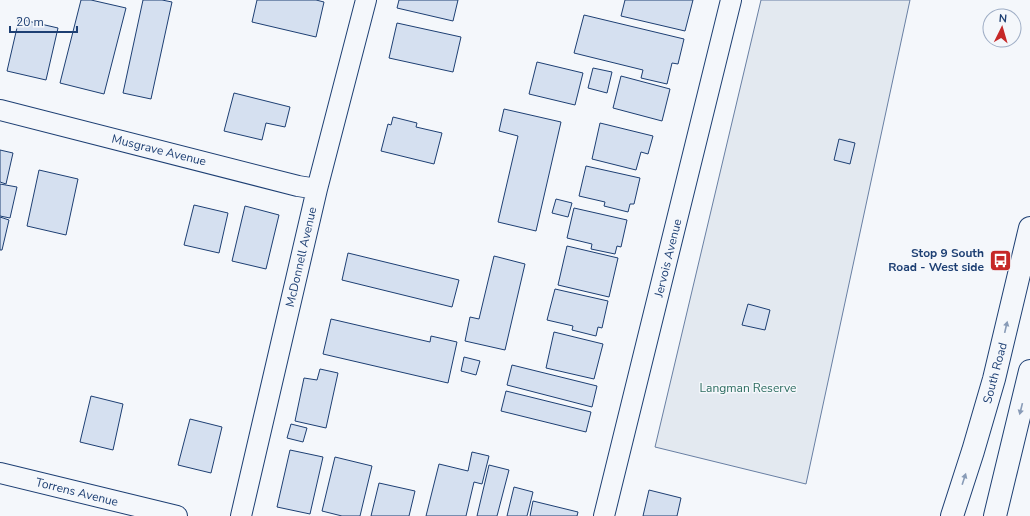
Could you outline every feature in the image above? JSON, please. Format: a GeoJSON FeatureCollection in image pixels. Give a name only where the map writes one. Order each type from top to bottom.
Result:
{"type":"FeatureCollection","features":[{"type":"Feature","properties":{"kind":"highway","name":"South Road"},"geometry":{"type":"LineString","coordinates":[[952,516],[973,452],[994,379],[1030,228]]}},
{"type":"Feature","properties":{"kind":"highway"},"geometry":{"type":"LineString","coordinates":[[995,516],[1030,371]]}},
{"type":"Feature","properties":{"kind":"street","name":"McDonnell Avenue"},"geometry":{"type":"LineString","coordinates":[[241,516],[318,189],[366,0]]}},
{"type":"Feature","properties":{"kind":"street","name":"Jervois Avenue"},"geometry":{"type":"LineString","coordinates":[[604,516],[731,0]]}},
{"type":"Feature","properties":{"kind":"street","name":"Musgrave Avenue"},"geometry":{"type":"LineString","coordinates":[[0,110],[298,186],[318,189]]}},
{"type":"Feature","properties":{"kind":"street","name":"Torrens Avenue"},"geometry":{"type":"LineString","coordinates":[[0,473],[178,516]]}},
{"type":"Feature","properties":{"kind":"green space","name":"Langman Reserve"},"geometry":{"type":"Polygon","coordinates":[[[761,0],[910,0],[806,484],[655,447],[761,0]]]}},
{"type":"Feature","properties":{"kind":"building"},"geometry":{"type":"Polygon","coordinates":[[[81,0],[91,0],[126,8],[104,94],[60,83],[81,0]]]}},
{"type":"Feature","properties":{"kind":"building"},"geometry":{"type":"Polygon","coordinates":[[[143,0],[162,0],[172,2],[151,99],[123,93],[143,0]]]}},
{"type":"Feature","properties":{"kind":"building"},"geometry":{"type":"Polygon","coordinates":[[[257,0],[316,0],[324,2],[316,37],[252,22],[257,0]]]}},
{"type":"Feature","properties":{"kind":"building"},"geometry":{"type":"Polygon","coordinates":[[[399,0],[458,0],[453,21],[397,8],[399,0]]]}},
{"type":"Feature","properties":{"kind":"building"},"geometry":{"type":"Polygon","coordinates":[[[625,0],[693,0],[685,31],[621,16],[625,0]]]}},
{"type":"Feature","properties":{"kind":"building"},"geometry":{"type":"Polygon","coordinates":[[[584,15],[684,39],[678,64],[672,63],[667,84],[641,78],[643,70],[574,53],[584,15]]]}},
{"type":"Feature","properties":{"kind":"building"},"geometry":{"type":"Polygon","coordinates":[[[19,19],[58,28],[46,80],[7,71],[19,19]]]}},
{"type":"Feature","properties":{"kind":"building"},"geometry":{"type":"Polygon","coordinates":[[[397,23],[461,37],[453,72],[389,58],[397,23]]]}},
{"type":"Feature","properties":{"kind":"building"},"geometry":{"type":"Polygon","coordinates":[[[537,62],[583,73],[575,105],[529,94],[537,62]]]}},
{"type":"Feature","properties":{"kind":"building"},"geometry":{"type":"Polygon","coordinates":[[[593,68],[612,72],[607,93],[588,88],[593,68]]]}},
{"type":"Feature","properties":{"kind":"building"},"geometry":{"type":"Polygon","coordinates":[[[621,76],[670,89],[662,121],[613,108],[621,76]]]}},
{"type":"Feature","properties":{"kind":"building"},"geometry":{"type":"Polygon","coordinates":[[[234,93],[290,107],[285,127],[266,123],[262,140],[224,131],[234,93]]]}},
{"type":"Feature","properties":{"kind":"building"},"geometry":{"type":"Polygon","coordinates":[[[504,109],[561,122],[536,231],[498,222],[518,136],[499,131],[504,109]]]}},
{"type":"Feature","properties":{"kind":"building"},"geometry":{"type":"Polygon","coordinates":[[[393,117],[417,123],[416,127],[442,133],[434,164],[381,151],[388,124],[391,125],[393,117]]]}},
{"type":"Feature","properties":{"kind":"building"},"geometry":{"type":"Polygon","coordinates":[[[600,123],[653,136],[648,154],[641,152],[636,170],[592,159],[600,123]]]}},
{"type":"Feature","properties":{"kind":"building"},"geometry":{"type":"Polygon","coordinates":[[[839,139],[855,143],[850,164],[834,160],[839,139]]]}},
{"type":"Feature","properties":{"kind":"building"},"geometry":{"type":"Polygon","coordinates":[[[0,150],[13,153],[6,184],[0,182],[0,150]]]}},
{"type":"Feature","properties":{"kind":"building"},"geometry":{"type":"Polygon","coordinates":[[[586,166],[640,178],[634,204],[630,204],[628,212],[604,206],[605,202],[579,196],[586,166]]]}},
{"type":"Feature","properties":{"kind":"building"},"geometry":{"type":"Polygon","coordinates":[[[39,170],[78,179],[66,235],[27,226],[39,170]]]}},
{"type":"Feature","properties":{"kind":"building"},"geometry":{"type":"Polygon","coordinates":[[[0,184],[17,187],[10,218],[0,216],[0,184]]]}},
{"type":"Feature","properties":{"kind":"building"},"geometry":{"type":"Polygon","coordinates":[[[556,199],[572,203],[568,217],[552,213],[556,199]]]}},
{"type":"Feature","properties":{"kind":"building"},"geometry":{"type":"Polygon","coordinates":[[[194,205],[228,213],[219,253],[184,245],[194,205]]]}},
{"type":"Feature","properties":{"kind":"building"},"geometry":{"type":"Polygon","coordinates":[[[245,206],[279,215],[266,269],[232,261],[245,206]]]}},
{"type":"Feature","properties":{"kind":"building"},"geometry":{"type":"Polygon","coordinates":[[[574,208],[627,220],[621,247],[617,246],[615,254],[591,249],[592,244],[567,238],[574,208]]]}},
{"type":"Feature","properties":{"kind":"building"},"geometry":{"type":"Polygon","coordinates":[[[0,217],[9,220],[2,250],[0,250],[0,217]]]}},
{"type":"Feature","properties":{"kind":"building"},"geometry":{"type":"Polygon","coordinates":[[[567,246],[618,258],[609,297],[558,285],[567,246]]]}},
{"type":"Feature","properties":{"kind":"building"},"geometry":{"type":"Polygon","coordinates":[[[348,253],[459,280],[452,307],[342,280],[348,253]]]}},
{"type":"Feature","properties":{"kind":"building"},"geometry":{"type":"Polygon","coordinates":[[[494,256],[525,264],[505,350],[465,341],[470,317],[479,319],[494,256]]]}},
{"type":"Feature","properties":{"kind":"building"},"geometry":{"type":"Polygon","coordinates":[[[555,289],[608,301],[602,328],[598,327],[596,336],[572,330],[573,326],[547,320],[555,289]]]}},
{"type":"Feature","properties":{"kind":"building"},"geometry":{"type":"Polygon","coordinates":[[[748,304],[770,310],[765,330],[742,325],[748,304]]]}},
{"type":"Feature","properties":{"kind":"building"},"geometry":{"type":"Polygon","coordinates":[[[331,319],[430,342],[431,336],[457,342],[448,383],[323,354],[331,319]]]}},
{"type":"Feature","properties":{"kind":"building"},"geometry":{"type":"Polygon","coordinates":[[[554,332],[603,344],[594,379],[546,368],[554,332]]]}},
{"type":"Feature","properties":{"kind":"building"},"geometry":{"type":"Polygon","coordinates":[[[464,357],[480,361],[476,375],[461,371],[464,357]]]}},
{"type":"Feature","properties":{"kind":"building"},"geometry":{"type":"Polygon","coordinates":[[[512,365],[597,386],[592,407],[507,385],[512,365]]]}},
{"type":"Feature","properties":{"kind":"building"},"geometry":{"type":"Polygon","coordinates":[[[320,369],[338,373],[326,428],[295,421],[304,378],[317,380],[320,369]]]}},
{"type":"Feature","properties":{"kind":"building"},"geometry":{"type":"Polygon","coordinates":[[[506,391],[591,412],[586,432],[501,411],[506,391]]]}},
{"type":"Feature","properties":{"kind":"building"},"geometry":{"type":"Polygon","coordinates":[[[91,396],[123,404],[113,450],[80,442],[91,396]]]}},
{"type":"Feature","properties":{"kind":"building"},"geometry":{"type":"Polygon","coordinates":[[[190,419],[222,427],[211,473],[178,465],[190,419]]]}},
{"type":"Feature","properties":{"kind":"building"},"geometry":{"type":"Polygon","coordinates":[[[291,424],[307,428],[303,442],[287,438],[291,424]]]}},
{"type":"Feature","properties":{"kind":"building"},"geometry":{"type":"Polygon","coordinates":[[[290,450],[323,457],[310,514],[277,507],[290,450]]]}},
{"type":"Feature","properties":{"kind":"building"},"geometry":{"type":"Polygon","coordinates":[[[472,452],[489,456],[482,484],[474,482],[466,516],[426,516],[439,464],[468,471],[472,452]]]}},
{"type":"Feature","properties":{"kind":"building"},"geometry":{"type":"Polygon","coordinates":[[[335,457],[372,466],[360,516],[342,516],[322,511],[335,457]]]}},
{"type":"Feature","properties":{"kind":"building"},"geometry":{"type":"Polygon","coordinates":[[[489,465],[509,470],[497,516],[477,516],[489,465]]]}},
{"type":"Feature","properties":{"kind":"building"},"geometry":{"type":"Polygon","coordinates":[[[379,483],[415,491],[409,516],[371,516],[379,483]]]}},
{"type":"Feature","properties":{"kind":"building"},"geometry":{"type":"Polygon","coordinates":[[[514,487],[533,492],[527,516],[507,516],[514,487]]]}},
{"type":"Feature","properties":{"kind":"building"},"geometry":{"type":"Polygon","coordinates":[[[649,490],[681,498],[677,516],[643,516],[649,490]]]}},
{"type":"Feature","properties":{"kind":"building"},"geometry":{"type":"Polygon","coordinates":[[[533,501],[578,512],[577,516],[530,516],[533,501]]]}},
{"type":"Feature","properties":{"kind":"place","name":"Stop 9 South Road - West side"},"geometry":{"type":"Point","coordinates":[1000,260]}}]}
